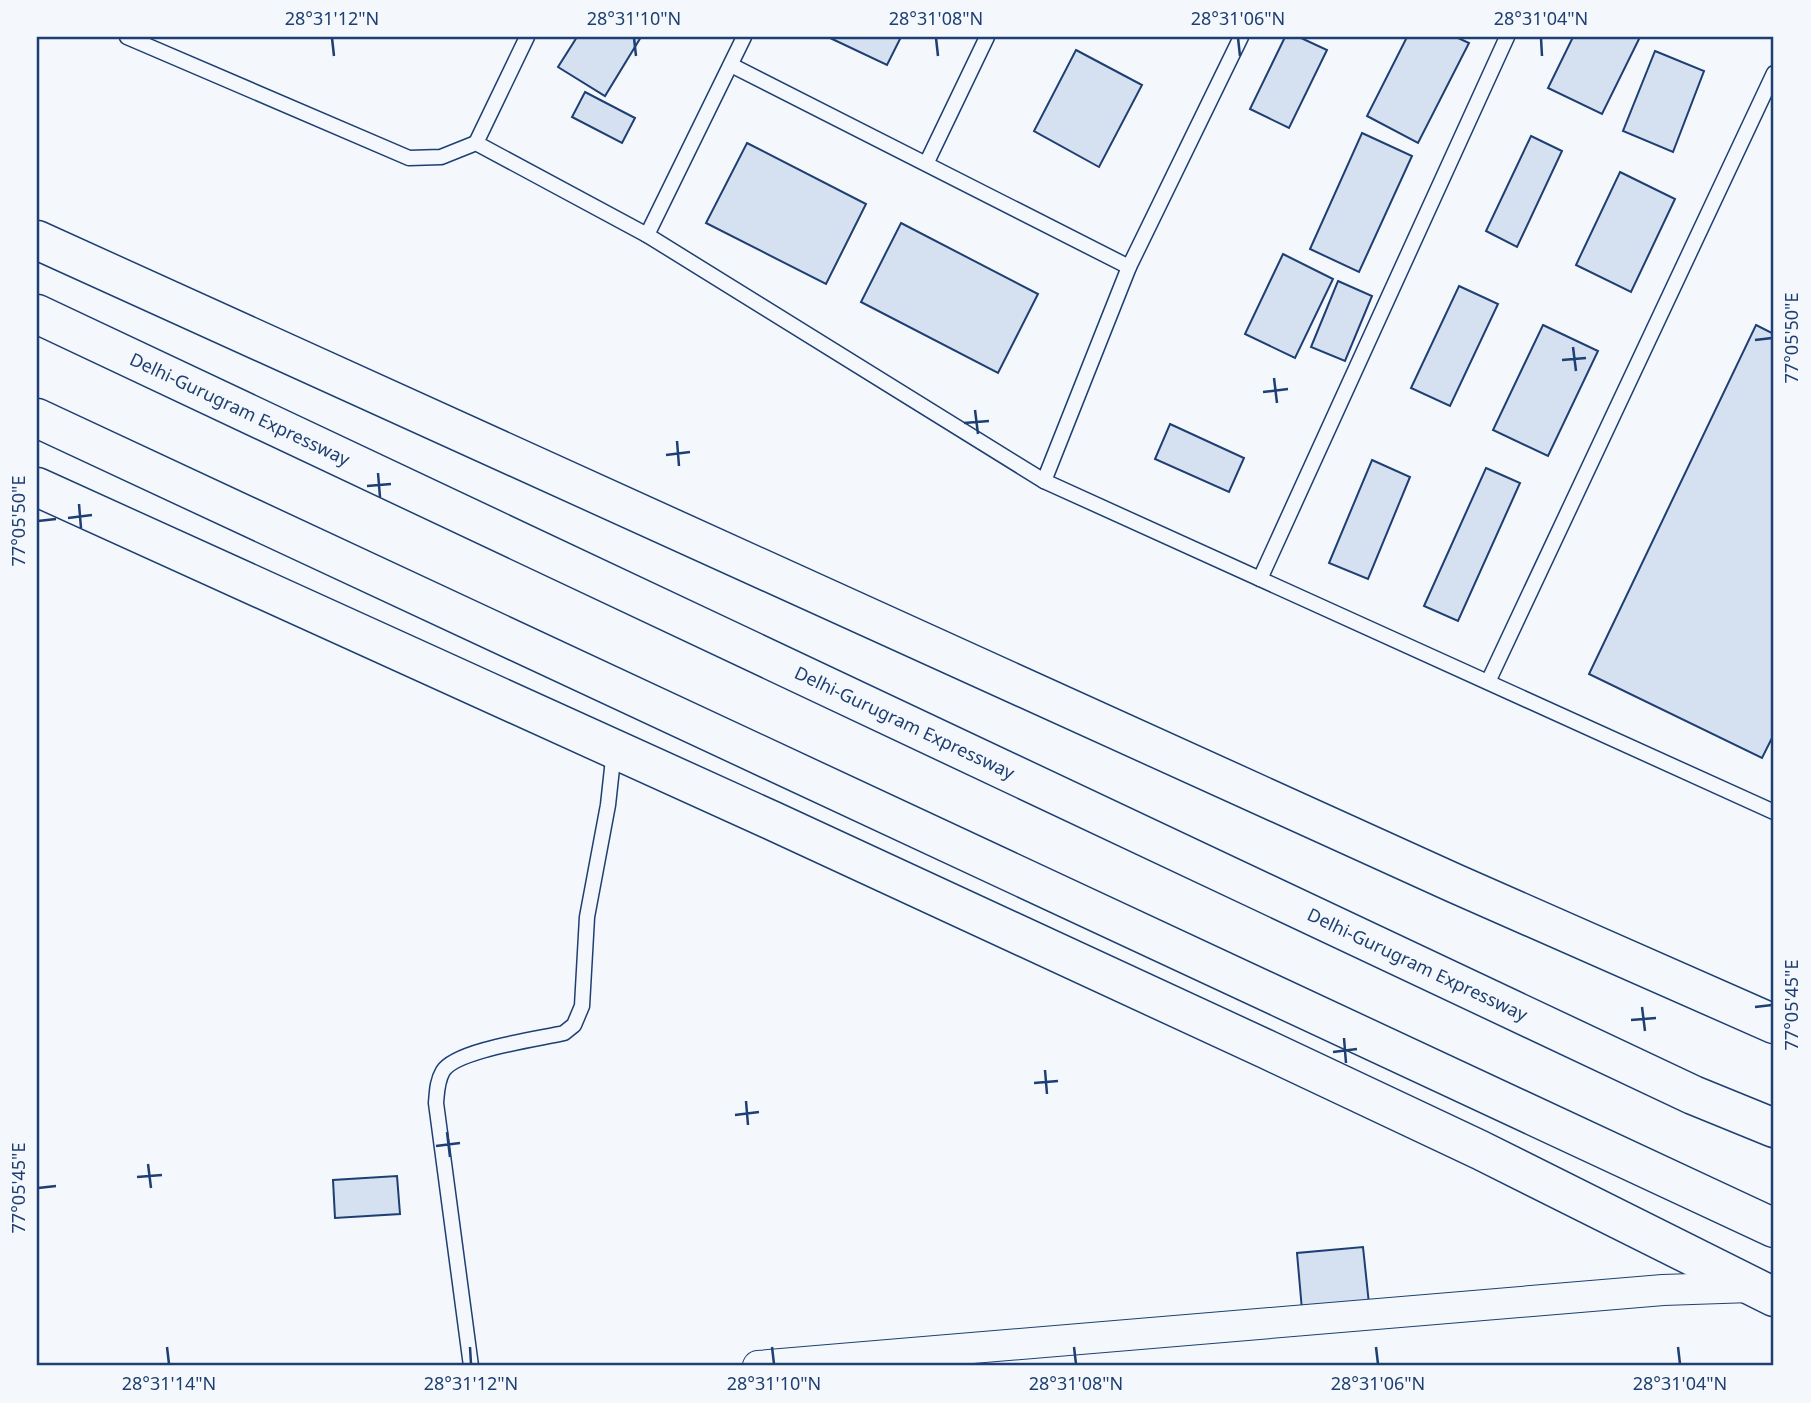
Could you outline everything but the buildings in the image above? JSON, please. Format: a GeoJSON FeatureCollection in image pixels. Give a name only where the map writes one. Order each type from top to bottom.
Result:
{"type":"FeatureCollection","features":[{"type":"Feature","properties":{"kind":"main road"},"geometry":{"type":"LineString","coordinates":[[37,240],[1467,889],[1774,1024]]}},
{"type":"Feature","properties":{"kind":"main road","name":"Delhi-Gurugram Expressway"},"geometry":{"type":"LineString","coordinates":[[37,314],[1681,1089],[1774,1128]]}},
{"type":"Feature","properties":{"kind":"main road"},"geometry":{"type":"LineString","coordinates":[[37,418],[1774,1228]]}},
{"type":"Feature","properties":{"kind":"main road"},"geometry":{"type":"LineString","coordinates":[[37,486],[614,748],[1468,1144],[1762,1292]]}},
{"type":"Feature","properties":{"kind":"street"},"geometry":{"type":"LineString","coordinates":[[758,1366],[1663,1290],[1762,1292]]}},
{"type":"Feature","properties":{"kind":"lane"},"geometry":{"type":"LineString","coordinates":[[127,37],[409,158],[441,157],[476,143],[527,37]]}},
{"type":"Feature","properties":{"kind":"lane"},"geometry":{"type":"LineString","coordinates":[[648,235],[744,37]]}},
{"type":"Feature","properties":{"kind":"lane"},"geometry":{"type":"LineString","coordinates":[[927,162],[987,37]]}},
{"type":"Feature","properties":{"kind":"lane"},"geometry":{"type":"LineString","coordinates":[[1044,481],[1129,267],[1241,37]]}},
{"type":"Feature","properties":{"kind":"lane"},"geometry":{"type":"LineString","coordinates":[[1259,579],[1507,37]]}},
{"type":"Feature","properties":{"kind":"lane"},"geometry":{"type":"LineString","coordinates":[[731,65],[927,162],[1129,267]]}},
{"type":"Feature","properties":{"kind":"lane"},"geometry":{"type":"LineString","coordinates":[[1489,682],[1774,73]]}},
{"type":"Feature","properties":{"kind":"lane"},"geometry":{"type":"LineString","coordinates":[[476,143],[648,235],[1044,481],[1774,813]]}},
{"type":"Feature","properties":{"kind":"lane"},"geometry":{"type":"LineString","coordinates":[[471,1366],[436,1103],[437,1084],[444,1069],[463,1056],[564,1033],[574,1024],[582,1006],[587,917],[608,805],[614,748]]}}]}
